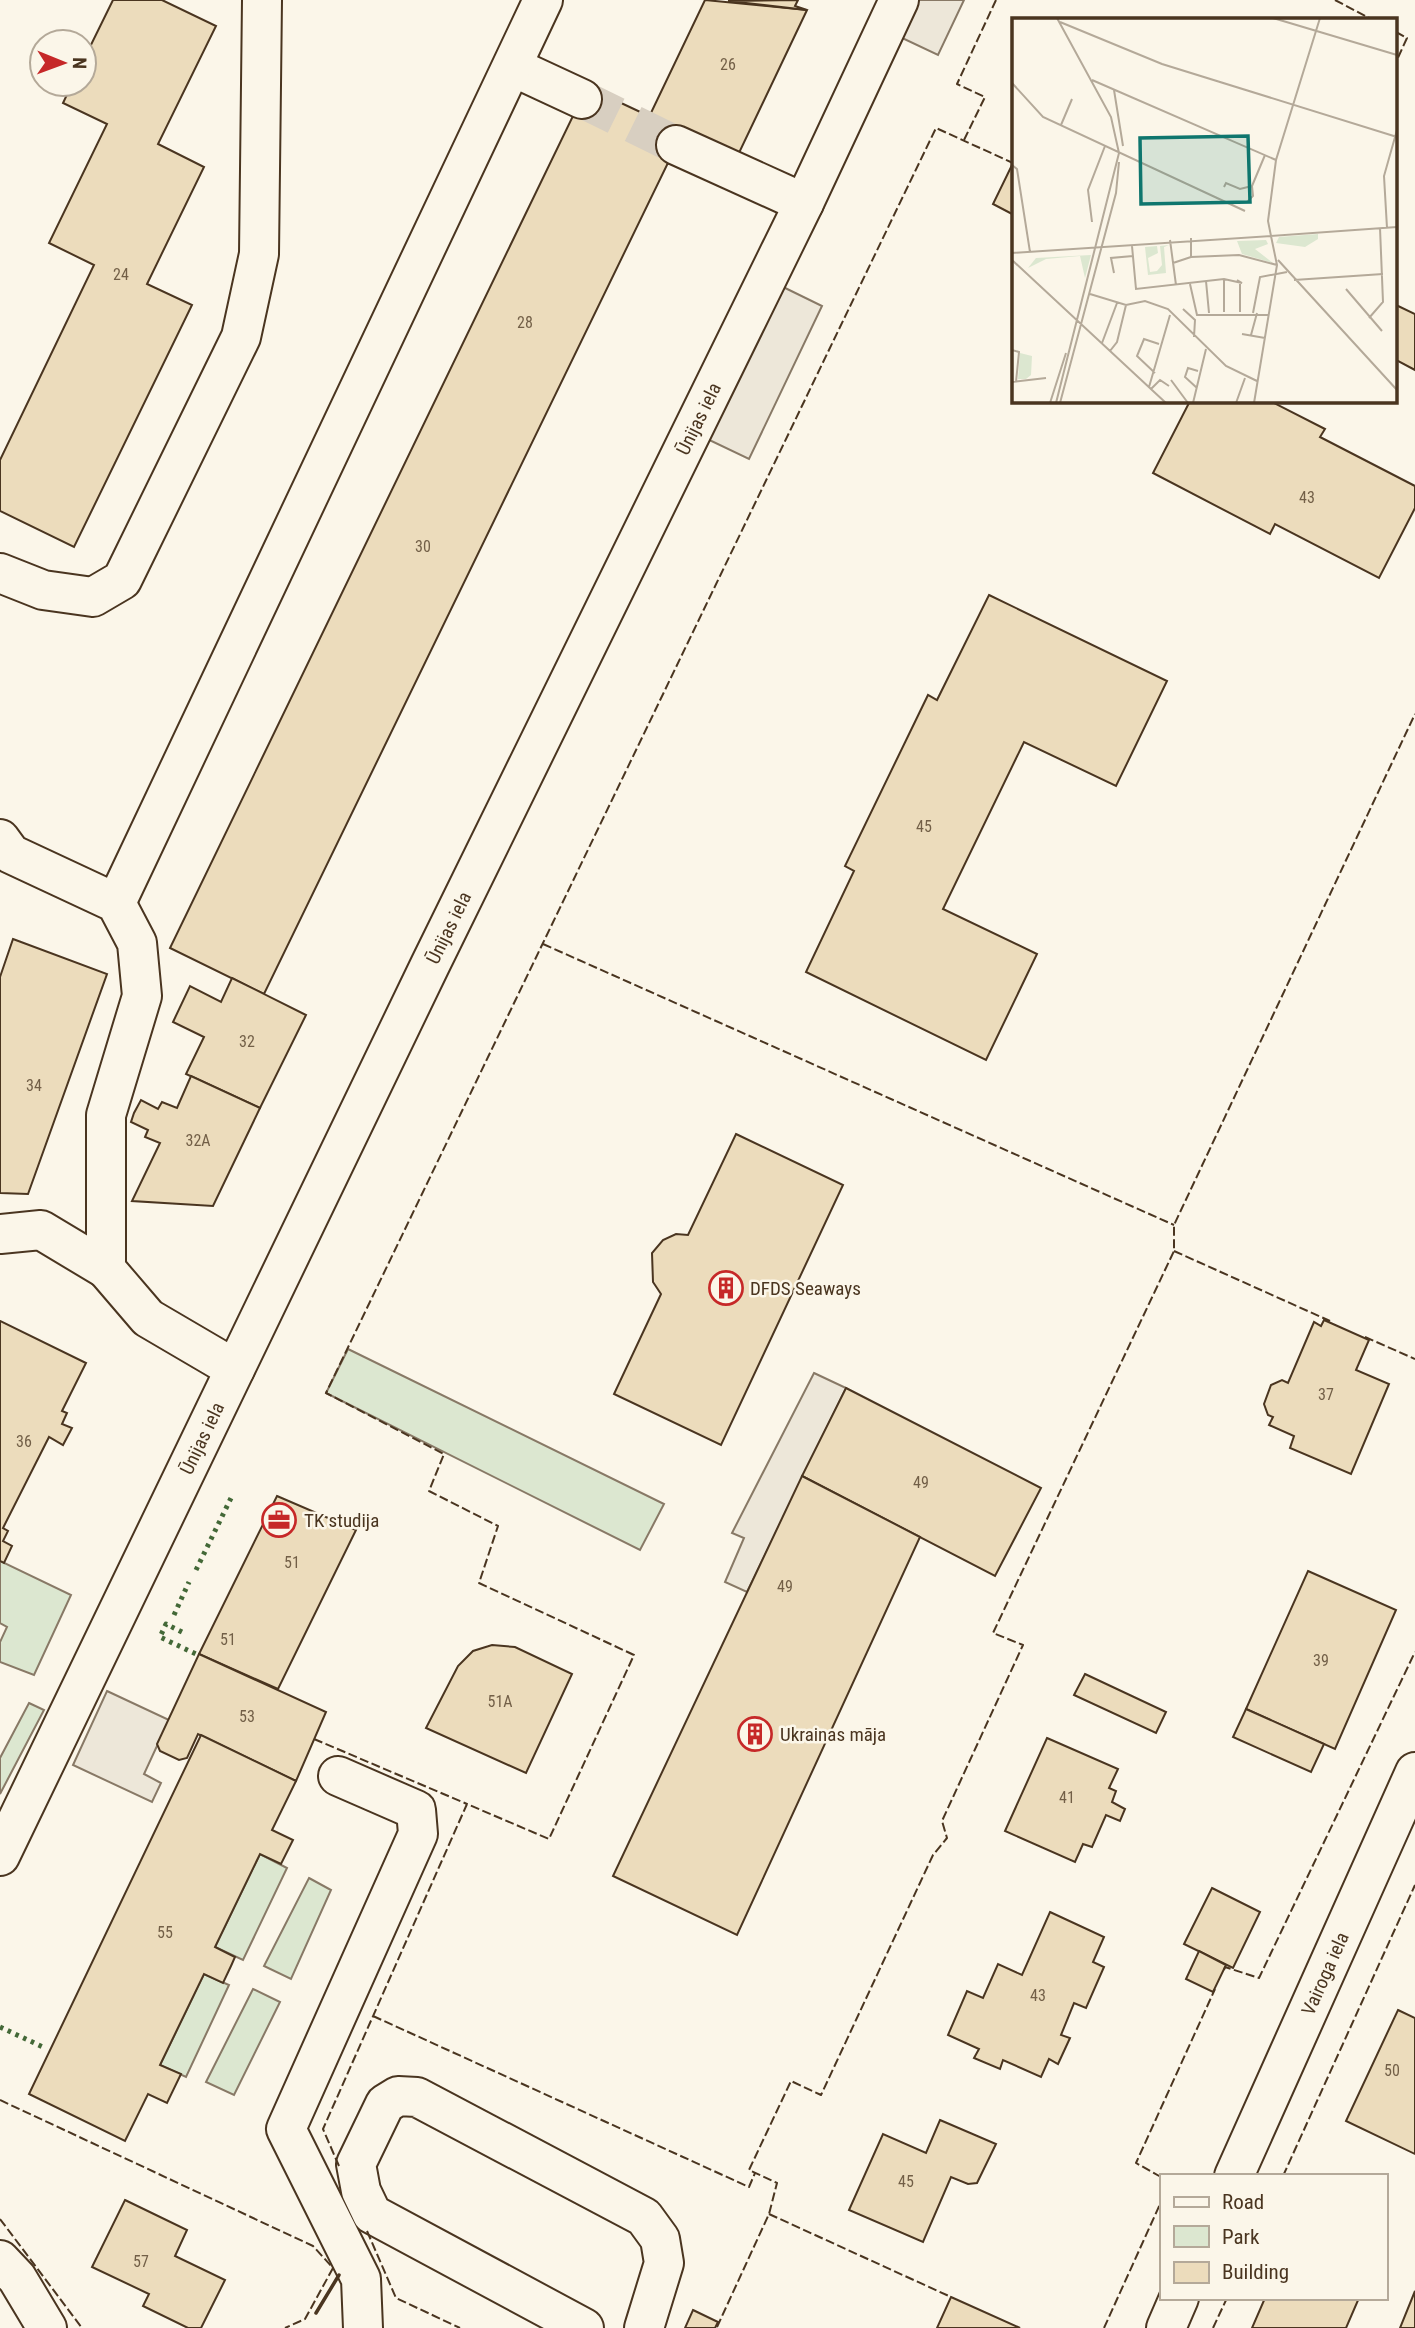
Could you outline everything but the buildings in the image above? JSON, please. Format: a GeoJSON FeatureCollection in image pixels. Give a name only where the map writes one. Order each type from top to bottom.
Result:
{"type":"FeatureCollection","features":[{"type":"Feature","properties":{"kind":"street"},"geometry":{"type":"LineString","coordinates":[[0,573],[43,590],[93,597],[122,580],[241,337],[258,254],[262,0]]}},
{"type":"Feature","properties":{"kind":"street"},"geometry":{"type":"LineString","coordinates":[[116,903],[543,0]]}},
{"type":"Feature","properties":{"kind":"street","name":"Ūnijas iela"},"geometry":{"type":"LineString","coordinates":[[0,1856],[235,1368],[804,203],[899,0]]}},
{"type":"Feature","properties":{"kind":"street"},"geometry":{"type":"LineString","coordinates":[[513,67],[582,99]]}},
{"type":"Feature","properties":{"kind":"street"},"geometry":{"type":"LineString","coordinates":[[676,145],[804,203]]}},
{"type":"Feature","properties":{"kind":"street"},"geometry":{"type":"LineString","coordinates":[[4,853],[116,903],[137,943],[142,996],[106,1115],[106,1269]]}},
{"type":"Feature","properties":{"kind":"street"},"geometry":{"type":"LineString","coordinates":[[0,1234],[41,1230],[106,1269],[148,1318],[235,1368]]}},
{"type":"Feature","properties":{"kind":"street","name":"Vairoga iela"},"geometry":{"type":"LineString","coordinates":[[1235,2174],[1415,1772]]}},
{"type":"Feature","properties":{"kind":"street"},"geometry":{"type":"LineString","coordinates":[[338,1776],[416,1810],[418,1834],[286,2129],[361,2278],[363,2328]]}},
{"type":"Feature","properties":{"kind":"street"},"geometry":{"type":"LineString","coordinates":[[584,2328],[372,2214],[362,2191],[356,2164],[385,2104],[398,2096],[417,2096],[644,2217],[660,2239],[664,2263],[644,2328]]}},
{"type":"Feature","properties":{"kind":"street"},"geometry":{"type":"LineString","coordinates":[[8,2269],[47,2328]]}},
{"type":"Feature","properties":{"kind":"street"},"geometry":{"type":"LineString","coordinates":[[1166,2328],[1178,2300]]}},
{"type":"Feature","properties":{"kind":"green space"},"geometry":{"type":"Polygon","coordinates":[[[348,1349],[664,1504],[640,1550],[326,1393],[348,1349]]]}},
{"type":"Feature","properties":{"kind":"green space"},"geometry":{"type":"Polygon","coordinates":[[[0,1561],[71,1595],[34,1675],[0,1662],[0,1642],[7,1627],[0,1623],[0,1561]]]}},
{"type":"Feature","properties":{"kind":"green space"},"geometry":{"type":"Polygon","coordinates":[[[29,1703],[44,1710],[0,1794],[0,1758],[29,1703]]]}},
{"type":"Feature","properties":{"kind":"green space"},"geometry":{"type":"Polygon","coordinates":[[[260,1854],[287,1868],[243,1960],[215,1947],[260,1854]]]}},
{"type":"Feature","properties":{"kind":"green space"},"geometry":{"type":"Polygon","coordinates":[[[309,1878],[331,1890],[291,1979],[264,1966],[309,1878]]]}},
{"type":"Feature","properties":{"kind":"green space"},"geometry":{"type":"Polygon","coordinates":[[[204,1974],[229,1985],[186,2077],[160,2065],[204,1974]]]}},
{"type":"Feature","properties":{"kind":"green space"},"geometry":{"type":"Polygon","coordinates":[[[253,1989],[280,2002],[234,2095],[206,2082],[253,1989]]]}},
{"type":"Feature","properties":{"kind":"shaded area"},"geometry":{"type":"Polygon","coordinates":[[[918,0],[964,0],[938,55],[900,37],[918,0]]]}},
{"type":"Feature","properties":{"kind":"shaded area"},"geometry":{"type":"Polygon","coordinates":[[[777,284],[822,306],[749,459],[703,437],[777,284]]]}},
{"type":"Feature","properties":{"kind":"shaded area"},"geometry":{"type":"Polygon","coordinates":[[[814,1373],[846,1388],[747,1592],[725,1582],[744,1538],[732,1533],[814,1373]]]}},
{"type":"Feature","properties":{"kind":"shaded area"},"geometry":{"type":"Polygon","coordinates":[[[107,1691],[169,1720],[144,1774],[161,1783],[152,1802],[73,1765],[107,1691]]]}},
{"type":"Feature","properties":{"kind":"tunnel"},"geometry":{"type":"LineString","coordinates":[[582,99],[676,145]]}},
{"type":"Feature","properties":{"kind":"hedge"},"geometry":{"type":"LineString","coordinates":[[196,1570],[231,1498]]}},
{"type":"Feature","properties":{"kind":"hedge"},"geometry":{"type":"LineString","coordinates":[[174,1615],[189,1582]]}},
{"type":"Feature","properties":{"kind":"hedge"},"geometry":{"type":"LineString","coordinates":[[182,1632],[166,1624],[160,1637],[196,1654]]}},
{"type":"Feature","properties":{"kind":"hedge"},"geometry":{"type":"LineString","coordinates":[[0,2027],[43,2047]]}},
{"type":"Feature","properties":{"kind":"fence"},"geometry":{"type":"LineString","coordinates":[[964,140],[985,97],[957,84],[996,0]]}},
{"type":"Feature","properties":{"kind":"fence"},"geometry":{"type":"LineString","coordinates":[[1335,0],[1369,18]]}},
{"type":"Feature","properties":{"kind":"fence"},"geometry":{"type":"LineString","coordinates":[[1398,33],[1407,38],[1398,58]]}},
{"type":"Feature","properties":{"kind":"fence"},"geometry":{"type":"LineString","coordinates":[[339,2166],[323,2129],[467,1804],[549,1839],[634,1655],[479,1583],[498,1526],[429,1491],[444,1454],[326,1393],[936,128],[1012,163]]}},
{"type":"Feature","properties":{"kind":"fence"},"geometry":{"type":"LineString","coordinates":[[717,2327],[769,2214],[777,2183],[749,2170],[791,2081],[821,2095],[933,1855],[947,1838],[942,1821],[1023,1645],[993,1633],[1174,1251],[1174,1225],[1415,714]]}},
{"type":"Feature","properties":{"kind":"fence"},"geometry":{"type":"LineString","coordinates":[[543,944],[1174,1225]]}},
{"type":"Feature","properties":{"kind":"fence"},"geometry":{"type":"LineString","coordinates":[[1174,1251],[1330,1321]]}},
{"type":"Feature","properties":{"kind":"fence"},"geometry":{"type":"LineString","coordinates":[[1365,1337],[1415,1359]]}},
{"type":"Feature","properties":{"kind":"fence"},"geometry":{"type":"LineString","coordinates":[[1224,1970],[1225,1967],[1259,1978],[1415,1652]]}},
{"type":"Feature","properties":{"kind":"fence"},"geometry":{"type":"LineString","coordinates":[[314,1739],[467,1804]]}},
{"type":"Feature","properties":{"kind":"fence"},"geometry":{"type":"LineString","coordinates":[[1284,2174],[1415,1885]]}},
{"type":"Feature","properties":{"kind":"fence"},"geometry":{"type":"LineString","coordinates":[[1160,2176],[1136,2163],[1215,1989]]}},
{"type":"Feature","properties":{"kind":"fence"},"geometry":{"type":"LineString","coordinates":[[373,2016],[749,2187],[755,2173]]}},
{"type":"Feature","properties":{"kind":"fence"},"geometry":{"type":"LineString","coordinates":[[0,2100],[313,2246],[333,2268],[305,2319],[285,2328]]}},
{"type":"Feature","properties":{"kind":"fence"},"geometry":{"type":"LineString","coordinates":[[1104,2328],[1160,2204]]}},
{"type":"Feature","properties":{"kind":"fence"},"geometry":{"type":"LineString","coordinates":[[769,2214],[951,2297]]}},
{"type":"Feature","properties":{"kind":"fence"},"geometry":{"type":"LineString","coordinates":[[0,2219],[82,2328]]}},
{"type":"Feature","properties":{"kind":"fence"},"geometry":{"type":"LineString","coordinates":[[367,2231],[396,2298],[460,2328]]}},
{"type":"Feature","properties":{"kind":"fence"},"geometry":{"type":"LineString","coordinates":[[1213,2328],[1226,2300]]}},
{"type":"Feature","properties":{"kind":"wall"},"geometry":{"type":"LineString","coordinates":[[316,2313],[339,2275]]}},
{"type":"Feature","properties":{"kind":"place","name":"DFDS Seaways"},"geometry":{"type":"Point","coordinates":[726,1288]}},
{"type":"Feature","properties":{"kind":"place","name":"TK studija"},"geometry":{"type":"Point","coordinates":[279,1520]}},
{"type":"Feature","properties":{"kind":"place","name":"Ukrainas māja"},"geometry":{"type":"Point","coordinates":[755,1734]}}]}
